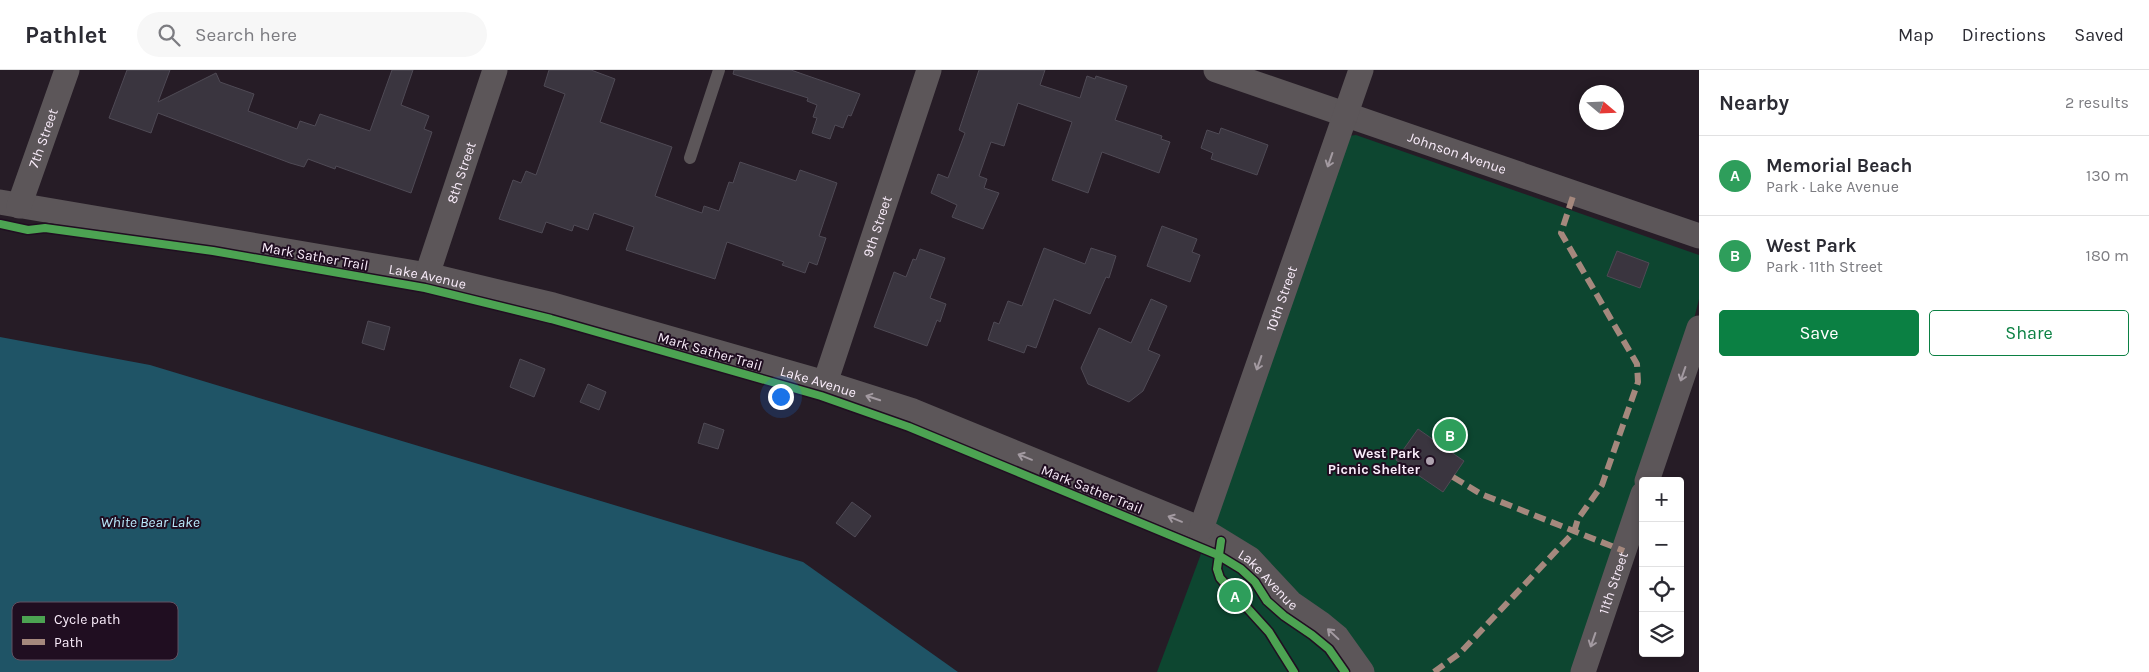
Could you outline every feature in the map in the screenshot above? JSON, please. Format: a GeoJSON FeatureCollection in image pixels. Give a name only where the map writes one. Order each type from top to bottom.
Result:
{"type":"FeatureCollection","features":[{"type":"Feature","properties":{"kind":"street","name":"7th Street"},"geometry":{"type":"LineString","coordinates":[[10,204],[66,70]]}},
{"type":"Feature","properties":{"kind":"street","name":"8th Street"},"geometry":{"type":"LineString","coordinates":[[427,275],[495,70]]}},
{"type":"Feature","properties":{"kind":"street","name":"9th Street"},"geometry":{"type":"LineString","coordinates":[[825,383],[929,70]]}},
{"type":"Feature","properties":{"kind":"street","name":"Johnson Avenue"},"geometry":{"type":"LineString","coordinates":[[1216,70],[1699,236]]}},
{"type":"Feature","properties":{"kind":"street","name":"10th Street"},"geometry":{"type":"LineString","coordinates":[[1201,529],[1361,70]]}},
{"type":"Feature","properties":{"kind":"street","name":"Lake Avenue"},"geometry":{"type":"LineString","coordinates":[[10,204],[427,275],[553,305],[825,383],[913,411],[1201,529],[1250,559],[1291,603],[1337,637],[1362,672]]}},
{"type":"Feature","properties":{"kind":"street"},"geometry":{"type":"LineString","coordinates":[[1648,477],[1699,328]]}},
{"type":"Feature","properties":{"kind":"street","name":"11th Street"},"geometry":{"type":"LineString","coordinates":[[1583,672],[1639,506]]}},
{"type":"Feature","properties":{"kind":"lane"},"geometry":{"type":"LineString","coordinates":[[690,158],[718,70]]}},
{"type":"Feature","properties":{"kind":"green space"},"geometry":{"type":"Polygon","coordinates":[[[1356,135],[1699,255],[1699,299],[1684,359],[1643,477],[1639,477],[1639,488],[1575,672],[1157,672],[1217,511],[1349,136],[1356,135]]]}},
{"type":"Feature","properties":{"kind":"water","name":"White Bear Lake"},"geometry":{"type":"Polygon","coordinates":[[[0,337],[150,365],[803,562],[958,672],[0,672],[0,337]]]}},
{"type":"Feature","properties":{"kind":"building"},"geometry":{"type":"Polygon","coordinates":[[[127,70],[170,70],[158,102],[216,73],[220,82],[254,94],[248,111],[297,129],[300,121],[315,126],[320,114],[370,131],[392,70],[413,70],[401,105],[429,116],[424,129],[432,132],[411,193],[336,166],[335,169],[308,159],[304,167],[290,163],[158,113],[151,133],[109,118],[127,70]]]}},
{"type":"Feature","properties":{"kind":"building"},"geometry":{"type":"Polygon","coordinates":[[[549,70],[591,70],[615,79],[600,122],[672,147],[655,196],[702,213],[704,206],[719,211],[729,182],[733,183],[740,162],[796,181],[800,170],[837,183],[819,236],[826,238],[817,265],[809,262],[805,273],[782,265],[784,262],[727,242],[715,279],[626,250],[634,227],[594,213],[588,230],[574,225],[572,231],[546,222],[542,233],[499,219],[513,180],[521,183],[526,171],[536,175],[565,94],[544,86],[549,70]]]}},
{"type":"Feature","properties":{"kind":"building"},"geometry":{"type":"Polygon","coordinates":[[[734,70],[791,70],[860,94],[851,116],[848,115],[843,128],[835,125],[830,139],[812,133],[817,118],[813,117],[817,105],[807,101],[808,98],[733,74],[734,70]]]}},
{"type":"Feature","properties":{"kind":"building"},"geometry":{"type":"Polygon","coordinates":[[[979,70],[1045,70],[1040,85],[1080,98],[1087,76],[1095,79],[1096,76],[1127,86],[1115,120],[1162,136],[1161,139],[1170,142],[1159,173],[1102,152],[1088,193],[1052,180],[1072,122],[1018,103],[1004,146],[991,142],[979,176],[987,179],[984,188],[999,193],[983,229],[952,217],[957,205],[931,193],[938,174],[948,178],[965,133],[959,130],[979,70]]]}},
{"type":"Feature","properties":{"kind":"building"},"geometry":{"type":"Polygon","coordinates":[[[1221,128],[1268,145],[1257,175],[1211,159],[1213,153],[1201,148],[1207,130],[1219,134],[1221,128]]]}},
{"type":"Feature","properties":{"kind":"building"},"geometry":{"type":"Polygon","coordinates":[[[1162,226],[1197,239],[1192,252],[1200,255],[1190,282],[1147,266],[1162,226]]]}},
{"type":"Feature","properties":{"kind":"building"},"geometry":{"type":"Polygon","coordinates":[[[1044,248],[1085,264],[1091,248],[1116,256],[1109,278],[1106,277],[1090,314],[1054,299],[1036,348],[1027,345],[1024,353],[988,340],[994,322],[999,324],[1008,301],[1022,306],[1044,248]]]}},
{"type":"Feature","properties":{"kind":"building"},"geometry":{"type":"Polygon","coordinates":[[[920,249],[945,258],[930,298],[946,304],[940,322],[937,320],[927,346],[874,327],[894,272],[906,277],[913,259],[916,260],[920,249]]]}},
{"type":"Feature","properties":{"kind":"building"},"geometry":{"type":"Polygon","coordinates":[[[1617,251],[1649,263],[1640,288],[1607,276],[1617,251]]]}},
{"type":"Feature","properties":{"kind":"building"},"geometry":{"type":"Polygon","coordinates":[[[1151,299],[1167,306],[1148,350],[1160,355],[1143,391],[1129,402],[1088,384],[1081,368],[1099,328],[1131,343],[1151,299]]]}},
{"type":"Feature","properties":{"kind":"building"},"geometry":{"type":"Polygon","coordinates":[[[368,321],[390,327],[384,350],[362,343],[368,321]]]}},
{"type":"Feature","properties":{"kind":"building"},"geometry":{"type":"Polygon","coordinates":[[[520,359],[545,369],[534,397],[510,387],[520,359]]]}},
{"type":"Feature","properties":{"kind":"building"},"geometry":{"type":"Polygon","coordinates":[[[588,384],[606,392],[599,410],[580,402],[588,384]]]}},
{"type":"Feature","properties":{"kind":"building"},"geometry":{"type":"Polygon","coordinates":[[[704,423],[724,430],[718,449],[698,443],[704,423]]]}},
{"type":"Feature","properties":{"kind":"building","name":"West Park Picnic Shelter"},"geometry":{"type":"Polygon","coordinates":[[[1418,429],[1464,461],[1443,492],[1396,460],[1418,429]]]}},
{"type":"Feature","properties":{"kind":"building"},"geometry":{"type":"Polygon","coordinates":[[[852,502],[871,516],[855,537],[836,523],[852,502]]]}},
{"type":"Feature","properties":{"kind":"marked path"},"geometry":{"type":"LineString","coordinates":[[1434,672],[1460,653],[1574,532],[1578,519],[1602,485],[1638,382],[1637,364],[1561,233],[1574,193]]}},
{"type":"Feature","properties":{"kind":"marked path"},"geometry":{"type":"LineString","coordinates":[[1453,477],[1481,494],[1624,551]]}},
{"type":"Feature","properties":{"kind":"cycle path","name":"Mark Sather Trail"},"geometry":{"type":"LineString","coordinates":[[0,224],[28,230],[45,228],[213,251],[425,288],[551,319],[821,396],[909,427],[1218,555],[1241,569],[1255,582],[1267,601],[1329,649],[1345,672]]}},
{"type":"Feature","properties":{"kind":"cycle path"},"geometry":{"type":"LineString","coordinates":[[1221,541],[1217,569],[1220,578],[1269,632],[1294,672]]}},
{"type":"Feature","properties":{"kind":"place","name":"West Park"},"geometry":{"type":"Point","coordinates":[1450,435]}},
{"type":"Feature","properties":{"kind":"place","name":"West Park Picnic Shelter"},"geometry":{"type":"Point","coordinates":[1430,461]}},
{"type":"Feature","properties":{"kind":"place","name":"Memorial Beach"},"geometry":{"type":"Point","coordinates":[1235,596]}}]}
